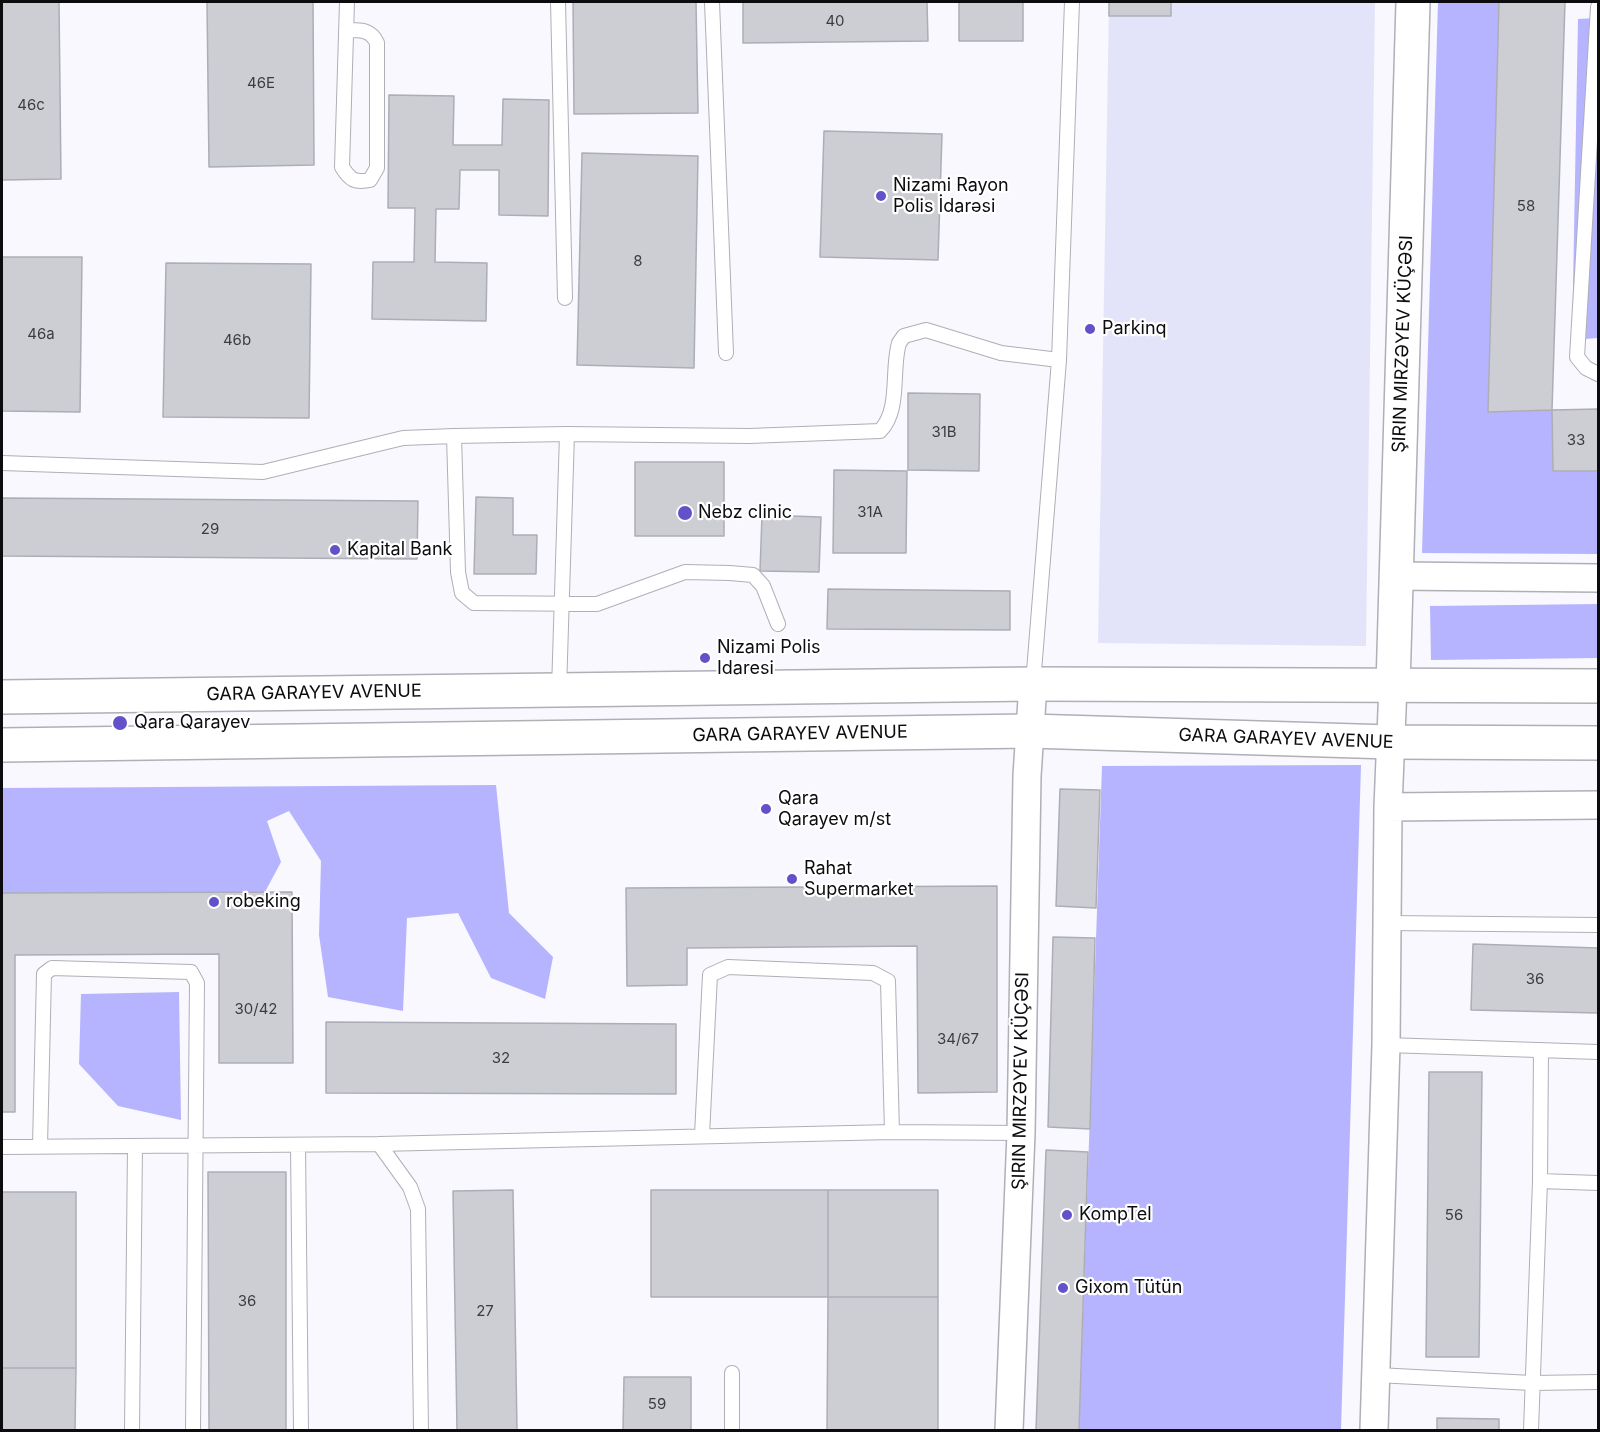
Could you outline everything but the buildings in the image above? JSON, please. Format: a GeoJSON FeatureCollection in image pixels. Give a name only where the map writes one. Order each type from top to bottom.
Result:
{"type":"FeatureCollection","features":[{"type":"Feature","properties":{"kind":"main road","name":"ŞIRIN MIRZƏYEV KÜÇƏSI"},"geometry":{"type":"LineString","coordinates":[[1393,686],[1413,2]]}},
{"type":"Feature","properties":{"kind":"main road","name":"GARA GARAYEV AVENUE"},"geometry":{"type":"LineString","coordinates":[[2,697],[1033,684],[1599,686]]}},
{"type":"Feature","properties":{"kind":"main road","name":"GARA GARAYEV AVENUE"},"geometry":{"type":"LineString","coordinates":[[2,745],[1030,731],[1390,742],[1599,743]]}},
{"type":"Feature","properties":{"kind":"street"},"geometry":{"type":"LineString","coordinates":[[1396,576],[1599,578]]}},
{"type":"Feature","properties":{"kind":"street","name":"ŞIRIN MIRZƏYEV KÜÇƏSI"},"geometry":{"type":"LineString","coordinates":[[1009,1431],[1021,1133],[1027,776],[1033,684]]}},
{"type":"Feature","properties":{"kind":"street"},"geometry":{"type":"LineString","coordinates":[[1374,1431],[1386,1045],[1388,807],[1393,686]]}},
{"type":"Feature","properties":{"kind":"street"},"geometry":{"type":"LineString","coordinates":[[1388,807],[1599,805]]}},
{"type":"Feature","properties":{"kind":"lane"},"geometry":{"type":"LineString","coordinates":[[346,30],[366,31],[373,34],[376,43],[377,168],[370,180],[357,183],[348,178],[342,167],[346,30],[347,2]]}},
{"type":"Feature","properties":{"kind":"lane"},"geometry":{"type":"LineString","coordinates":[[558,2],[565,298]]}},
{"type":"Feature","properties":{"kind":"lane"},"geometry":{"type":"LineString","coordinates":[[712,2],[726,353]]}},
{"type":"Feature","properties":{"kind":"lane"},"geometry":{"type":"LineString","coordinates":[[1033,684],[1059,360],[1072,2]]}},
{"type":"Feature","properties":{"kind":"lane"},"geometry":{"type":"LineString","coordinates":[[1599,7],[1577,357],[1586,368],[1599,374]]}},
{"type":"Feature","properties":{"kind":"lane"},"geometry":{"type":"LineString","coordinates":[[2,463],[263,472],[403,438],[567,434],[749,436],[880,431],[886,425],[891,411],[899,343],[904,336],[926,330],[1001,353],[1059,360]]}},
{"type":"Feature","properties":{"kind":"lane"},"geometry":{"type":"LineString","coordinates":[[559,690],[567,434]]}},
{"type":"Feature","properties":{"kind":"lane"},"geometry":{"type":"LineString","coordinates":[[454,436],[458,572],[462,593],[474,603],[597,604],[685,572],[730,573],[753,575],[763,586],[778,624]]}},
{"type":"Feature","properties":{"kind":"lane"},"geometry":{"type":"LineString","coordinates":[[1387,923],[1599,925]]}},
{"type":"Feature","properties":{"kind":"lane"},"geometry":{"type":"LineString","coordinates":[[702,1135],[710,975],[728,967],[873,973],[888,981],[892,1132]]}},
{"type":"Feature","properties":{"kind":"lane"},"geometry":{"type":"LineString","coordinates":[[40,1146],[44,974],[52,968],[191,972],[196,983],[193,1431]]}},
{"type":"Feature","properties":{"kind":"lane"},"geometry":{"type":"LineString","coordinates":[[1386,1045],[1599,1052]]}},
{"type":"Feature","properties":{"kind":"lane"},"geometry":{"type":"LineString","coordinates":[[1531,1431],[1540,1181],[1541,1050]]}},
{"type":"Feature","properties":{"kind":"lane"},"geometry":{"type":"LineString","coordinates":[[2,1147],[379,1144],[892,1132],[1021,1133]]}},
{"type":"Feature","properties":{"kind":"lane"},"geometry":{"type":"LineString","coordinates":[[379,1144],[410,1187],[418,1209],[421,1431]]}},
{"type":"Feature","properties":{"kind":"lane"},"geometry":{"type":"LineString","coordinates":[[298,1145],[301,1431]]}},
{"type":"Feature","properties":{"kind":"lane"},"geometry":{"type":"LineString","coordinates":[[132,1431],[135,1146]]}},
{"type":"Feature","properties":{"kind":"lane"},"geometry":{"type":"LineString","coordinates":[[1540,1181],[1599,1183]]}},
{"type":"Feature","properties":{"kind":"lane"},"geometry":{"type":"LineString","coordinates":[[732,1373],[732,1431]]}},
{"type":"Feature","properties":{"kind":"lane"},"geometry":{"type":"LineString","coordinates":[[1377,1375],[1532,1383],[1599,1382]]}},
{"type":"Feature","properties":{"kind":"shaded area"},"geometry":{"type":"Polygon","coordinates":[[[1109,2],[1375,2],[1366,646],[1098,643],[1109,2]]]}},
{"type":"Feature","properties":{"kind":"shaded area"},"geometry":{"type":"Polygon","coordinates":[[[1438,2],[1499,2],[1488,412],[1552,410],[1553,471],[1598,471],[1598,554],[1422,553],[1438,2]]]}},
{"type":"Feature","properties":{"kind":"shaded area"},"geometry":{"type":"Polygon","coordinates":[[[1598,18],[1598,338],[1572,340],[1578,19],[1598,18]]]}},
{"type":"Feature","properties":{"kind":"shaded area"},"geometry":{"type":"Polygon","coordinates":[[[1598,604],[1598,658],[1431,660],[1430,606],[1598,604]]]}},
{"type":"Feature","properties":{"kind":"shaded area"},"geometry":{"type":"Polygon","coordinates":[[[1361,765],[1341,1430],[1079,1430],[1102,766],[1361,765]]]}},
{"type":"Feature","properties":{"kind":"shaded area"},"geometry":{"type":"Polygon","coordinates":[[[496,785],[509,913],[553,957],[545,999],[491,978],[458,913],[407,918],[403,1011],[328,997],[319,935],[321,861],[289,811],[267,821],[281,862],[265,892],[2,893],[2,788],[496,785]]]}},
{"type":"Feature","properties":{"kind":"shaded area"},"geometry":{"type":"Polygon","coordinates":[[[179,992],[181,1120],[118,1106],[79,1064],[81,994],[179,992]]]}},
{"type":"Feature","properties":{"kind":"place","name":"Nizami Rayon Polis İdarəsi"},"geometry":{"type":"Point","coordinates":[881,196]}},
{"type":"Feature","properties":{"kind":"place","name":"Parkinq"},"geometry":{"type":"Point","coordinates":[1090,329]}},
{"type":"Feature","properties":{"kind":"place","name":"Nebz clinic"},"geometry":{"type":"Point","coordinates":[685,513]}},
{"type":"Feature","properties":{"kind":"place","name":"Kapital Bank"},"geometry":{"type":"Point","coordinates":[335,550]}},
{"type":"Feature","properties":{"kind":"place","name":"Nizami Polis Idaresi"},"geometry":{"type":"Point","coordinates":[705,658]}},
{"type":"Feature","properties":{"kind":"place","name":"Qara Qarayev"},"geometry":{"type":"Point","coordinates":[120,723]}},
{"type":"Feature","properties":{"kind":"place","name":"Qara Qarayev m/st"},"geometry":{"type":"Point","coordinates":[766,809]}},
{"type":"Feature","properties":{"kind":"place","name":"Rahat Supermarket"},"geometry":{"type":"Point","coordinates":[792,879]}},
{"type":"Feature","properties":{"kind":"place","name":"robeking"},"geometry":{"type":"Point","coordinates":[214,902]}},
{"type":"Feature","properties":{"kind":"place","name":"KompTel"},"geometry":{"type":"Point","coordinates":[1067,1215]}},
{"type":"Feature","properties":{"kind":"place","name":"Gixom Tütün"},"geometry":{"type":"Point","coordinates":[1063,1288]}}]}
